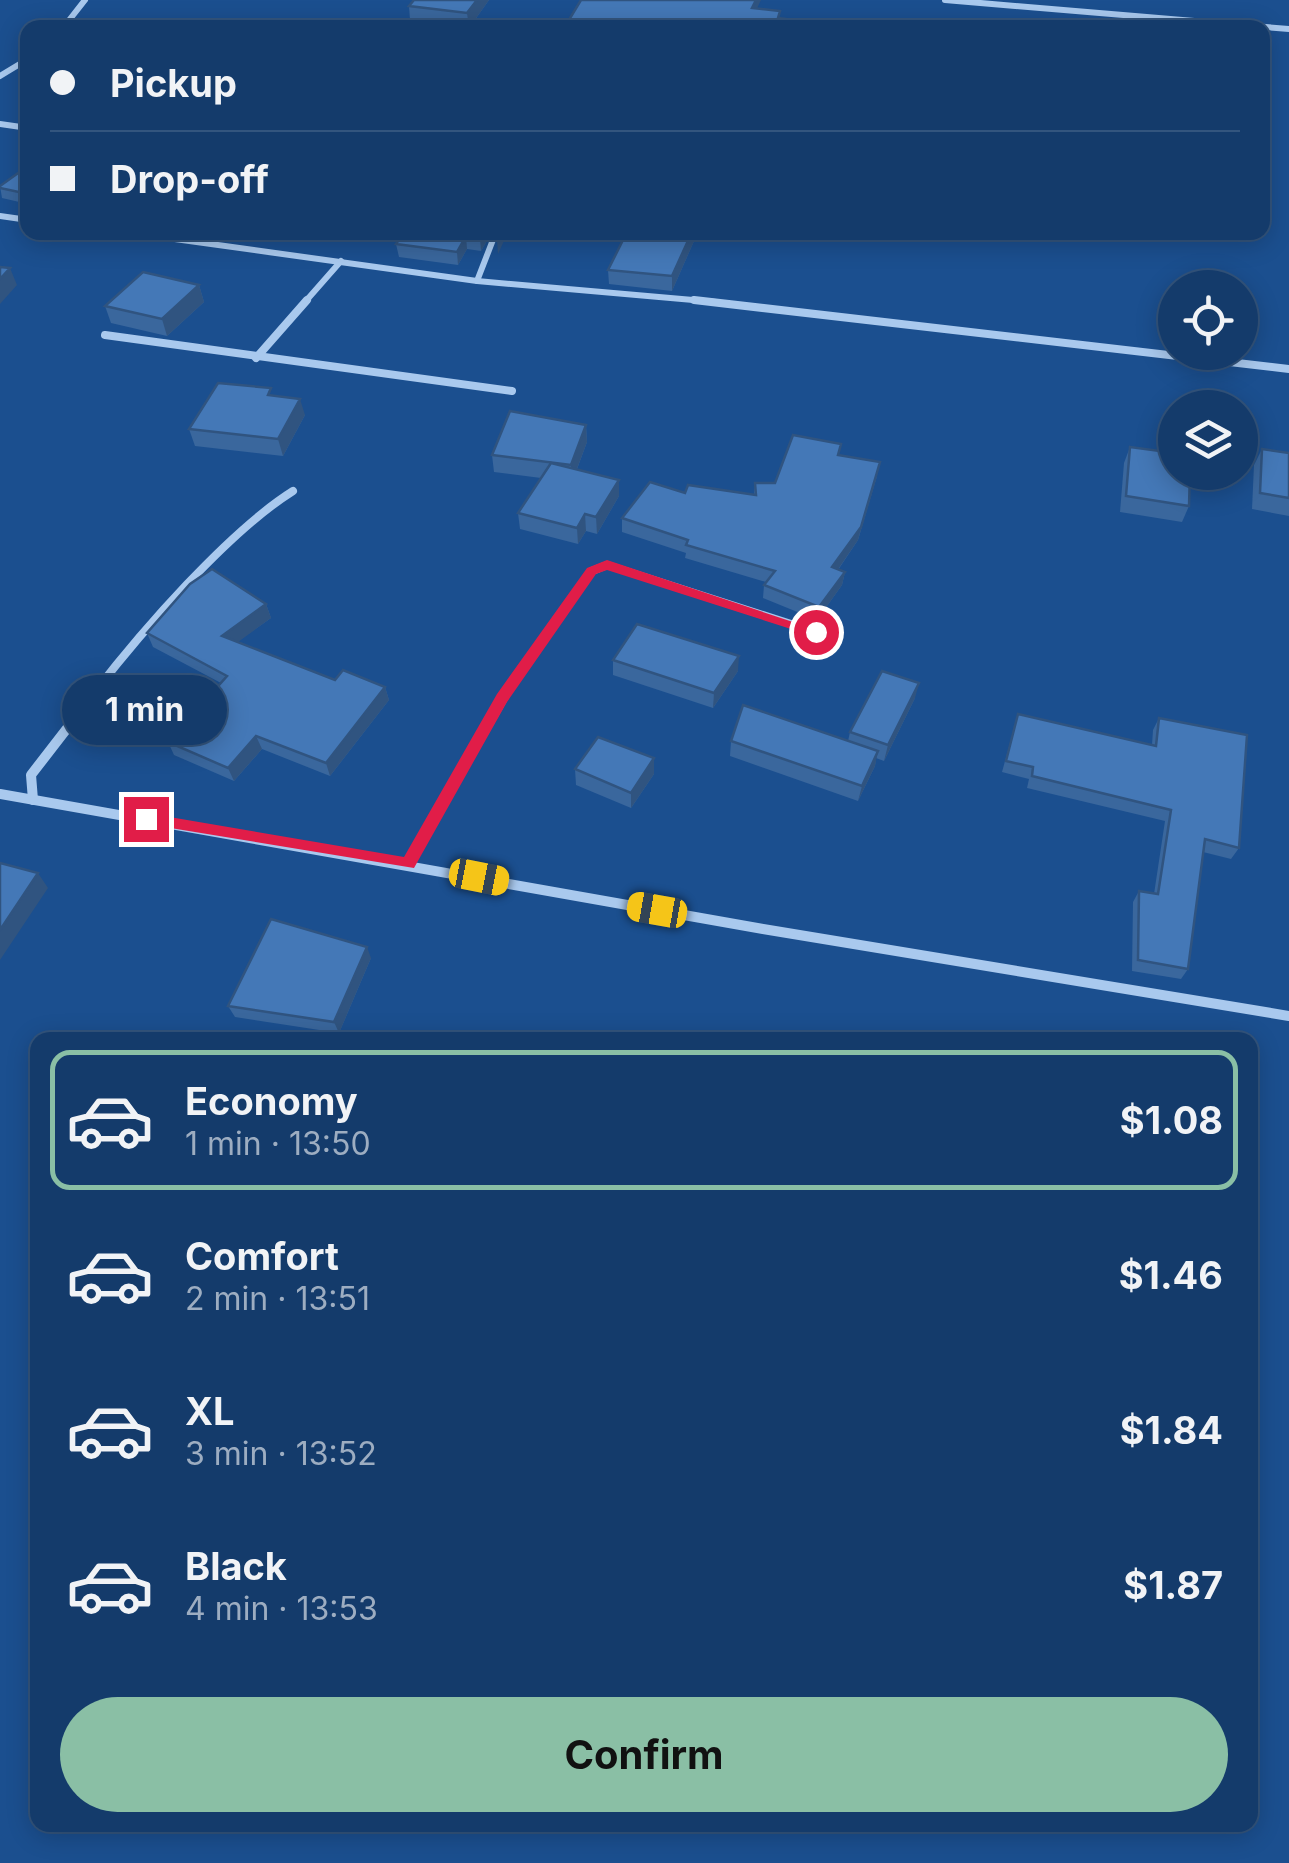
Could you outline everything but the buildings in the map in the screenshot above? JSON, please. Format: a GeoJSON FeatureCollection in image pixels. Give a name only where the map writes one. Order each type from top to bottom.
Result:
{"type":"FeatureCollection","features":[{"type":"Feature","properties":{"kind":"street"},"geometry":{"type":"LineString","coordinates":[[69,20],[85,0]]}},
{"type":"Feature","properties":{"kind":"street"},"geometry":{"type":"LineString","coordinates":[[945,0],[1174,20]]}},
{"type":"Feature","properties":{"kind":"street"},"geometry":{"type":"LineString","coordinates":[[184,240],[477,281],[638,293],[1289,369]]}},
{"type":"Feature","properties":{"kind":"street"},"geometry":{"type":"LineString","coordinates":[[477,281],[493,240]]}},
{"type":"Feature","properties":{"kind":"street"},"geometry":{"type":"LineString","coordinates":[[256,358],[340,261]]}},
{"type":"Feature","properties":{"kind":"street"},"geometry":{"type":"LineString","coordinates":[[105,335],[512,391]]}},
{"type":"Feature","properties":{"kind":"street"},"geometry":{"type":"LineString","coordinates":[[34,800],[31,775],[124,654],[263,510],[293,491]]}},
{"type":"Feature","properties":{"kind":"street"},"geometry":{"type":"LineString","coordinates":[[408,864],[502,698],[592,571],[607,565],[816,632]]}},
{"type":"Feature","properties":{"kind":"street"},"geometry":{"type":"LineString","coordinates":[[0,794],[763,929],[1289,1016]]}},
{"type":"Feature","properties":{"kind":"route"},"geometry":{"type":"LineString","coordinates":[[146,819],[408,864],[502,698],[592,571],[607,565],[816,632]]}}]}
